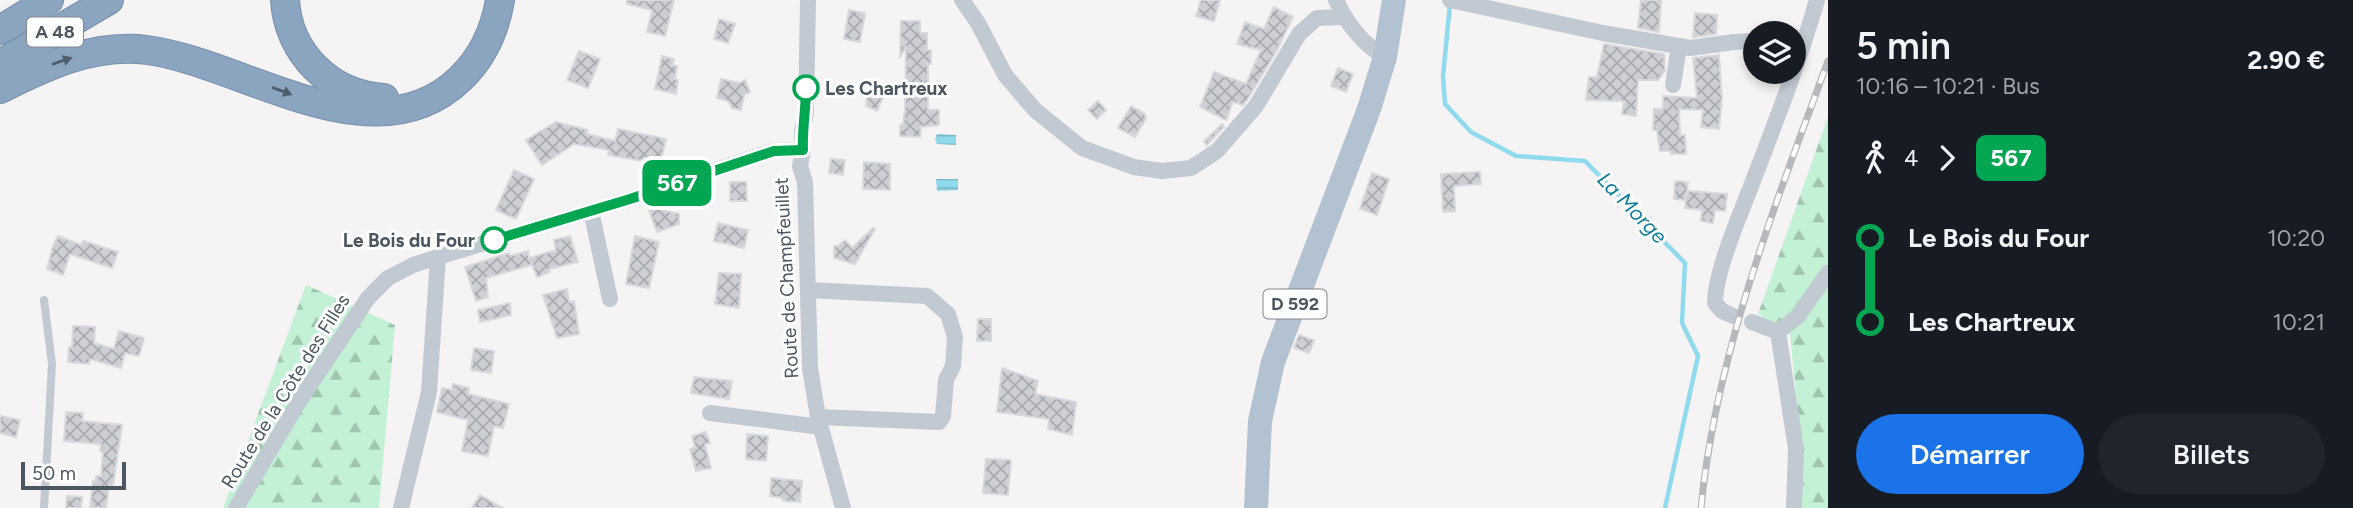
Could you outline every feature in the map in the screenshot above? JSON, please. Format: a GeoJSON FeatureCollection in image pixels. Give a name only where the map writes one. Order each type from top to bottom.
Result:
{"type":"FeatureCollection","features":[{"type":"Feature","properties":{"kind":"highway","name":"A 48"},"geometry":{"type":"LineString","coordinates":[[0,30],[50,0]]}},
{"type":"Feature","properties":{"kind":"highway","name":"A 48"},"geometry":{"type":"LineString","coordinates":[[0,64],[109,0]]}},
{"type":"Feature","properties":{"kind":"highway"},"geometry":{"type":"LineString","coordinates":[[285,0],[290,29],[300,50],[314,67],[323,76],[343,87],[381,98],[420,91],[449,73],[459,64],[476,39],[490,0]]}},
{"type":"Feature","properties":{"kind":"highway"},"geometry":{"type":"LineString","coordinates":[[0,89],[60,61],[109,50],[137,49],[184,57],[318,103],[345,109],[388,111],[432,99],[454,85],[488,40],[500,0]]}},
{"type":"Feature","properties":{"kind":"main road","name":"D 592"},"geometry":{"type":"LineString","coordinates":[[1256,508],[1260,421],[1273,362],[1370,109],[1385,57],[1394,0]]}},
{"type":"Feature","properties":{"kind":"street","name":"Route de Champfeuillet"},"geometry":{"type":"LineString","coordinates":[[808,0],[806,113],[800,166],[805,182],[810,368],[820,422],[843,508]]}},
{"type":"Feature","properties":{"kind":"street"},"geometry":{"type":"LineString","coordinates":[[962,0],[978,23],[1004,75],[1035,110],[1082,148],[1134,167],[1163,171],[1191,168],[1217,151],[1256,106],[1299,34],[1317,18],[1344,17]]}},
{"type":"Feature","properties":{"kind":"street"},"geometry":{"type":"LineString","coordinates":[[1336,0],[1344,17],[1359,36],[1385,57]]}},
{"type":"Feature","properties":{"kind":"street"},"geometry":{"type":"LineString","coordinates":[[1806,24],[1816,0]]}},
{"type":"Feature","properties":{"kind":"street"},"geometry":{"type":"LineString","coordinates":[[1455,1],[1679,47],[1743,42]]}},
{"type":"Feature","properties":{"kind":"street"},"geometry":{"type":"LineString","coordinates":[[1673,85],[1679,47]]}},
{"type":"Feature","properties":{"kind":"street"},"geometry":{"type":"LineString","coordinates":[[1733,316],[1722,311],[1716,303],[1715,289],[1784,84]]}},
{"type":"Feature","properties":{"kind":"street","name":"Route de la Côte des Filles"},"geometry":{"type":"LineString","coordinates":[[236,508],[298,403],[368,298],[387,278],[413,265],[591,211],[774,151],[803,150]]}},
{"type":"Feature","properties":{"kind":"street"},"geometry":{"type":"LineString","coordinates":[[591,211],[610,299]]}},
{"type":"Feature","properties":{"kind":"street"},"geometry":{"type":"LineString","coordinates":[[401,508],[429,392],[438,257]]}},
{"type":"Feature","properties":{"kind":"street"},"geometry":{"type":"LineString","coordinates":[[1778,332],[1798,316],[1828,273]]}},
{"type":"Feature","properties":{"kind":"street"},"geometry":{"type":"LineString","coordinates":[[710,413],[820,422],[939,422],[943,416],[946,380],[953,366],[955,337],[948,314],[927,296],[808,290]]}},
{"type":"Feature","properties":{"kind":"street"},"geometry":{"type":"LineString","coordinates":[[1752,322],[1778,332]]}},
{"type":"Feature","properties":{"kind":"street"},"geometry":{"type":"LineString","coordinates":[[1778,332],[1796,449],[1794,508]]}},
{"type":"Feature","properties":{"kind":"lane"},"geometry":{"type":"LineString","coordinates":[[44,300],[52,364],[44,508]]}},
{"type":"Feature","properties":{"kind":"green space"},"geometry":{"type":"Polygon","coordinates":[[[1828,117],[1828,508],[1794,508],[1800,434],[1790,334],[1758,314],[1828,117]]]}},
{"type":"Feature","properties":{"kind":"green space"},"geometry":{"type":"Polygon","coordinates":[[[306,285],[395,325],[379,508],[223,508],[306,285]]]}},
{"type":"Feature","properties":{"kind":"water"},"geometry":{"type":"Polygon","coordinates":[[[937,134],[956,135],[956,145],[937,144],[937,134]]]}},
{"type":"Feature","properties":{"kind":"water"},"geometry":{"type":"Polygon","coordinates":[[[936,179],[958,179],[958,190],[937,191],[936,179]]]}},
{"type":"Feature","properties":{"kind":"building"},"geometry":{"type":"Polygon","coordinates":[[[627,0],[674,0],[665,36],[647,32],[652,10],[627,4],[627,0]]]}},
{"type":"Feature","properties":{"kind":"building"},"geometry":{"type":"Polygon","coordinates":[[[1201,0],[1220,0],[1214,21],[1196,16],[1201,0]]]}},
{"type":"Feature","properties":{"kind":"building"},"geometry":{"type":"Polygon","coordinates":[[[1641,0],[1661,0],[1659,32],[1638,28],[1641,0]]]}},
{"type":"Feature","properties":{"kind":"building"},"geometry":{"type":"Polygon","coordinates":[[[1274,7],[1293,17],[1247,100],[1243,105],[1233,102],[1226,120],[1200,107],[1214,72],[1246,84],[1261,50],[1237,44],[1245,22],[1264,29],[1274,7]]]}},
{"type":"Feature","properties":{"kind":"building"},"geometry":{"type":"Polygon","coordinates":[[[849,10],[865,13],[860,42],[844,39],[849,10]]]}},
{"type":"Feature","properties":{"kind":"building"},"geometry":{"type":"Polygon","coordinates":[[[1695,13],[1717,15],[1716,34],[1693,37],[1695,13]]]}},
{"type":"Feature","properties":{"kind":"building"},"geometry":{"type":"Polygon","coordinates":[[[719,19],[735,24],[728,43],[714,39],[719,19]]]}},
{"type":"Feature","properties":{"kind":"building"},"geometry":{"type":"Polygon","coordinates":[[[901,21],[920,21],[920,33],[927,33],[927,50],[931,50],[931,64],[928,64],[928,110],[939,110],[939,125],[921,127],[920,137],[900,136],[905,110],[906,46],[900,58],[901,21]]]}},
{"type":"Feature","properties":{"kind":"building"},"geometry":{"type":"Polygon","coordinates":[[[1604,44],[1664,54],[1665,70],[1658,80],[1638,80],[1636,116],[1622,114],[1624,101],[1586,100],[1589,77],[1597,77],[1604,44]]]}},
{"type":"Feature","properties":{"kind":"building"},"geometry":{"type":"Polygon","coordinates":[[[579,51],[600,59],[588,88],[567,80],[579,51]]]}},
{"type":"Feature","properties":{"kind":"building"},"geometry":{"type":"Polygon","coordinates":[[[1719,55],[1722,98],[1719,129],[1701,127],[1703,110],[1679,109],[1680,135],[1685,135],[1686,154],[1660,151],[1657,130],[1653,130],[1654,109],[1663,109],[1663,96],[1697,98],[1693,58],[1719,55]]]}},
{"type":"Feature","properties":{"kind":"building"},"geometry":{"type":"Polygon","coordinates":[[[662,56],[674,59],[672,65],[677,66],[676,94],[655,89],[662,56]]]}},
{"type":"Feature","properties":{"kind":"building"},"geometry":{"type":"Polygon","coordinates":[[[1338,68],[1353,74],[1346,92],[1331,86],[1338,68]]]}},
{"type":"Feature","properties":{"kind":"building"},"geometry":{"type":"Polygon","coordinates":[[[721,79],[740,83],[745,80],[750,92],[744,95],[741,110],[732,108],[728,101],[717,98],[721,79]]]}},
{"type":"Feature","properties":{"kind":"building"},"geometry":{"type":"Polygon","coordinates":[[[867,94],[883,97],[877,111],[866,106],[867,94]]]}},
{"type":"Feature","properties":{"kind":"building"},"geometry":{"type":"Polygon","coordinates":[[[1098,101],[1106,110],[1097,119],[1088,110],[1098,101]]]}},
{"type":"Feature","properties":{"kind":"building"},"geometry":{"type":"Polygon","coordinates":[[[1131,106],[1145,114],[1146,118],[1135,137],[1118,128],[1131,106]]]}},
{"type":"Feature","properties":{"kind":"building"},"geometry":{"type":"Polygon","coordinates":[[[556,122],[588,130],[587,134],[615,141],[618,129],[666,139],[660,164],[608,155],[609,150],[574,144],[542,165],[526,140],[556,122]]]}},
{"type":"Feature","properties":{"kind":"building"},"geometry":{"type":"Polygon","coordinates":[[[1222,124],[1224,127],[1207,145],[1204,141],[1222,124]]]}},
{"type":"Feature","properties":{"kind":"building"},"geometry":{"type":"Polygon","coordinates":[[[831,159],[845,160],[843,175],[829,173],[831,159]]]}},
{"type":"Feature","properties":{"kind":"building"},"geometry":{"type":"Polygon","coordinates":[[[864,162],[890,164],[890,190],[863,189],[864,162]]]}},
{"type":"Feature","properties":{"kind":"building"},"geometry":{"type":"Polygon","coordinates":[[[514,170],[534,179],[516,219],[496,210],[514,170]]]}},
{"type":"Feature","properties":{"kind":"building"},"geometry":{"type":"Polygon","coordinates":[[[1480,172],[1481,184],[1454,186],[1455,211],[1443,212],[1441,174],[1480,172]]]}},
{"type":"Feature","properties":{"kind":"building"},"geometry":{"type":"Polygon","coordinates":[[[1372,173],[1389,179],[1377,215],[1360,209],[1372,173]]]}},
{"type":"Feature","properties":{"kind":"building"},"geometry":{"type":"Polygon","coordinates":[[[1675,181],[1688,182],[1686,200],[1674,199],[1675,181]]]}},
{"type":"Feature","properties":{"kind":"building"},"geometry":{"type":"Polygon","coordinates":[[[730,182],[746,182],[747,201],[730,201],[730,182]]]}},
{"type":"Feature","properties":{"kind":"building"},"geometry":{"type":"Polygon","coordinates":[[[1687,191],[1727,194],[1725,211],[1715,210],[1713,223],[1701,221],[1702,210],[1685,208],[1687,191]]]}},
{"type":"Feature","properties":{"kind":"building"},"geometry":{"type":"Polygon","coordinates":[[[655,208],[679,214],[679,224],[657,232],[649,210],[655,208]]]}},
{"type":"Feature","properties":{"kind":"building"},"geometry":{"type":"Polygon","coordinates":[[[718,223],[748,230],[744,248],[714,241],[718,223]]]}},
{"type":"Feature","properties":{"kind":"building"},"geometry":{"type":"Polygon","coordinates":[[[875,229],[855,264],[834,258],[834,246],[845,240],[852,248],[875,229]]]}},
{"type":"Feature","properties":{"kind":"building"},"geometry":{"type":"Polygon","coordinates":[[[58,236],[81,245],[83,241],[118,252],[112,268],[70,254],[63,275],[47,269],[58,236]]]}},
{"type":"Feature","properties":{"kind":"building"},"geometry":{"type":"Polygon","coordinates":[[[570,236],[578,262],[549,269],[550,272],[537,277],[531,262],[531,265],[486,278],[488,297],[476,301],[465,267],[509,253],[510,256],[528,251],[529,258],[556,250],[554,240],[570,236]]]}},
{"type":"Feature","properties":{"kind":"building"},"geometry":{"type":"Polygon","coordinates":[[[635,236],[659,242],[649,288],[626,284],[635,236]]]}},
{"type":"Feature","properties":{"kind":"building"},"geometry":{"type":"Polygon","coordinates":[[[719,273],[741,274],[739,308],[715,304],[719,273]]]}},
{"type":"Feature","properties":{"kind":"building"},"geometry":{"type":"Polygon","coordinates":[[[567,289],[569,302],[574,301],[579,334],[557,338],[543,295],[567,289]]]}},
{"type":"Feature","properties":{"kind":"building"},"geometry":{"type":"Polygon","coordinates":[[[510,303],[511,315],[480,322],[478,310],[510,303]]]}},
{"type":"Feature","properties":{"kind":"building"},"geometry":{"type":"Polygon","coordinates":[[[978,319],[991,319],[991,341],[977,341],[978,319]]]}},
{"type":"Feature","properties":{"kind":"building"},"geometry":{"type":"Polygon","coordinates":[[[73,326],[95,327],[94,343],[114,349],[119,331],[144,338],[139,356],[125,353],[121,368],[90,359],[89,364],[68,362],[73,326]]]}},
{"type":"Feature","properties":{"kind":"building"},"geometry":{"type":"Polygon","coordinates":[[[1299,335],[1314,340],[1309,353],[1294,348],[1299,335]]]}},
{"type":"Feature","properties":{"kind":"building"},"geometry":{"type":"Polygon","coordinates":[[[474,348],[494,351],[491,373],[471,370],[474,348]]]}},
{"type":"Feature","properties":{"kind":"building"},"geometry":{"type":"Polygon","coordinates":[[[1002,368],[1038,381],[1035,394],[1076,402],[1072,435],[1048,429],[1049,419],[997,412],[1002,368]]]}},
{"type":"Feature","properties":{"kind":"building"},"geometry":{"type":"Polygon","coordinates":[[[694,377],[732,381],[729,399],[691,393],[694,377]]]}},
{"type":"Feature","properties":{"kind":"building"},"geometry":{"type":"Polygon","coordinates":[[[453,384],[469,388],[468,394],[509,404],[503,428],[494,426],[488,456],[462,451],[468,420],[437,412],[442,388],[452,390],[453,384]]]}},
{"type":"Feature","properties":{"kind":"building"},"geometry":{"type":"Polygon","coordinates":[[[66,412],[83,413],[82,421],[122,425],[113,485],[109,485],[106,508],[90,507],[93,481],[96,482],[96,476],[101,476],[101,444],[64,441],[66,412]]]}},
{"type":"Feature","properties":{"kind":"building"},"geometry":{"type":"Polygon","coordinates":[[[0,416],[20,420],[16,437],[0,433],[0,416]]]}},
{"type":"Feature","properties":{"kind":"building"},"geometry":{"type":"Polygon","coordinates":[[[706,432],[710,443],[705,444],[711,468],[696,471],[690,449],[695,447],[692,436],[706,432]]]}},
{"type":"Feature","properties":{"kind":"building"},"geometry":{"type":"Polygon","coordinates":[[[747,434],[768,436],[766,461],[746,459],[747,434]]]}},
{"type":"Feature","properties":{"kind":"building"},"geometry":{"type":"Polygon","coordinates":[[[986,459],[1011,460],[1008,495],[983,493],[986,459]]]}},
{"type":"Feature","properties":{"kind":"building"},"geometry":{"type":"Polygon","coordinates":[[[771,478],[802,481],[800,502],[783,501],[782,498],[770,496],[771,478]]]}},
{"type":"Feature","properties":{"kind":"building"},"geometry":{"type":"Polygon","coordinates":[[[480,495],[503,508],[472,508],[480,495]]]}},
{"type":"Feature","properties":{"kind":"building"},"geometry":{"type":"Polygon","coordinates":[[[67,496],[82,497],[81,508],[66,508],[67,496]]]}},
{"type":"Feature","properties":{"kind":"waterway","name":"La Morge"},"geometry":{"type":"LineString","coordinates":[[1450,4],[1443,76],[1445,104],[1471,132],[1516,156],[1585,161],[1685,263],[1682,323],[1698,356],[1665,508]]}},
{"type":"Feature","properties":{"kind":"railway"},"geometry":{"type":"LineString","coordinates":[[1701,508],[1709,450],[1734,337],[1768,225],[1828,61]]}},
{"type":"Feature","properties":{"kind":"bus line","name":"567"},"geometry":{"type":"LineString","coordinates":[[494,240],[630,199],[774,151],[803,150],[806,88]]}},
{"type":"Feature","properties":{"kind":"place","name":"Les Chartreux"},"geometry":{"type":"Point","coordinates":[806,88]}},
{"type":"Feature","properties":{"kind":"place","name":"Le Bois du Four"},"geometry":{"type":"Point","coordinates":[494,240]}}]}
